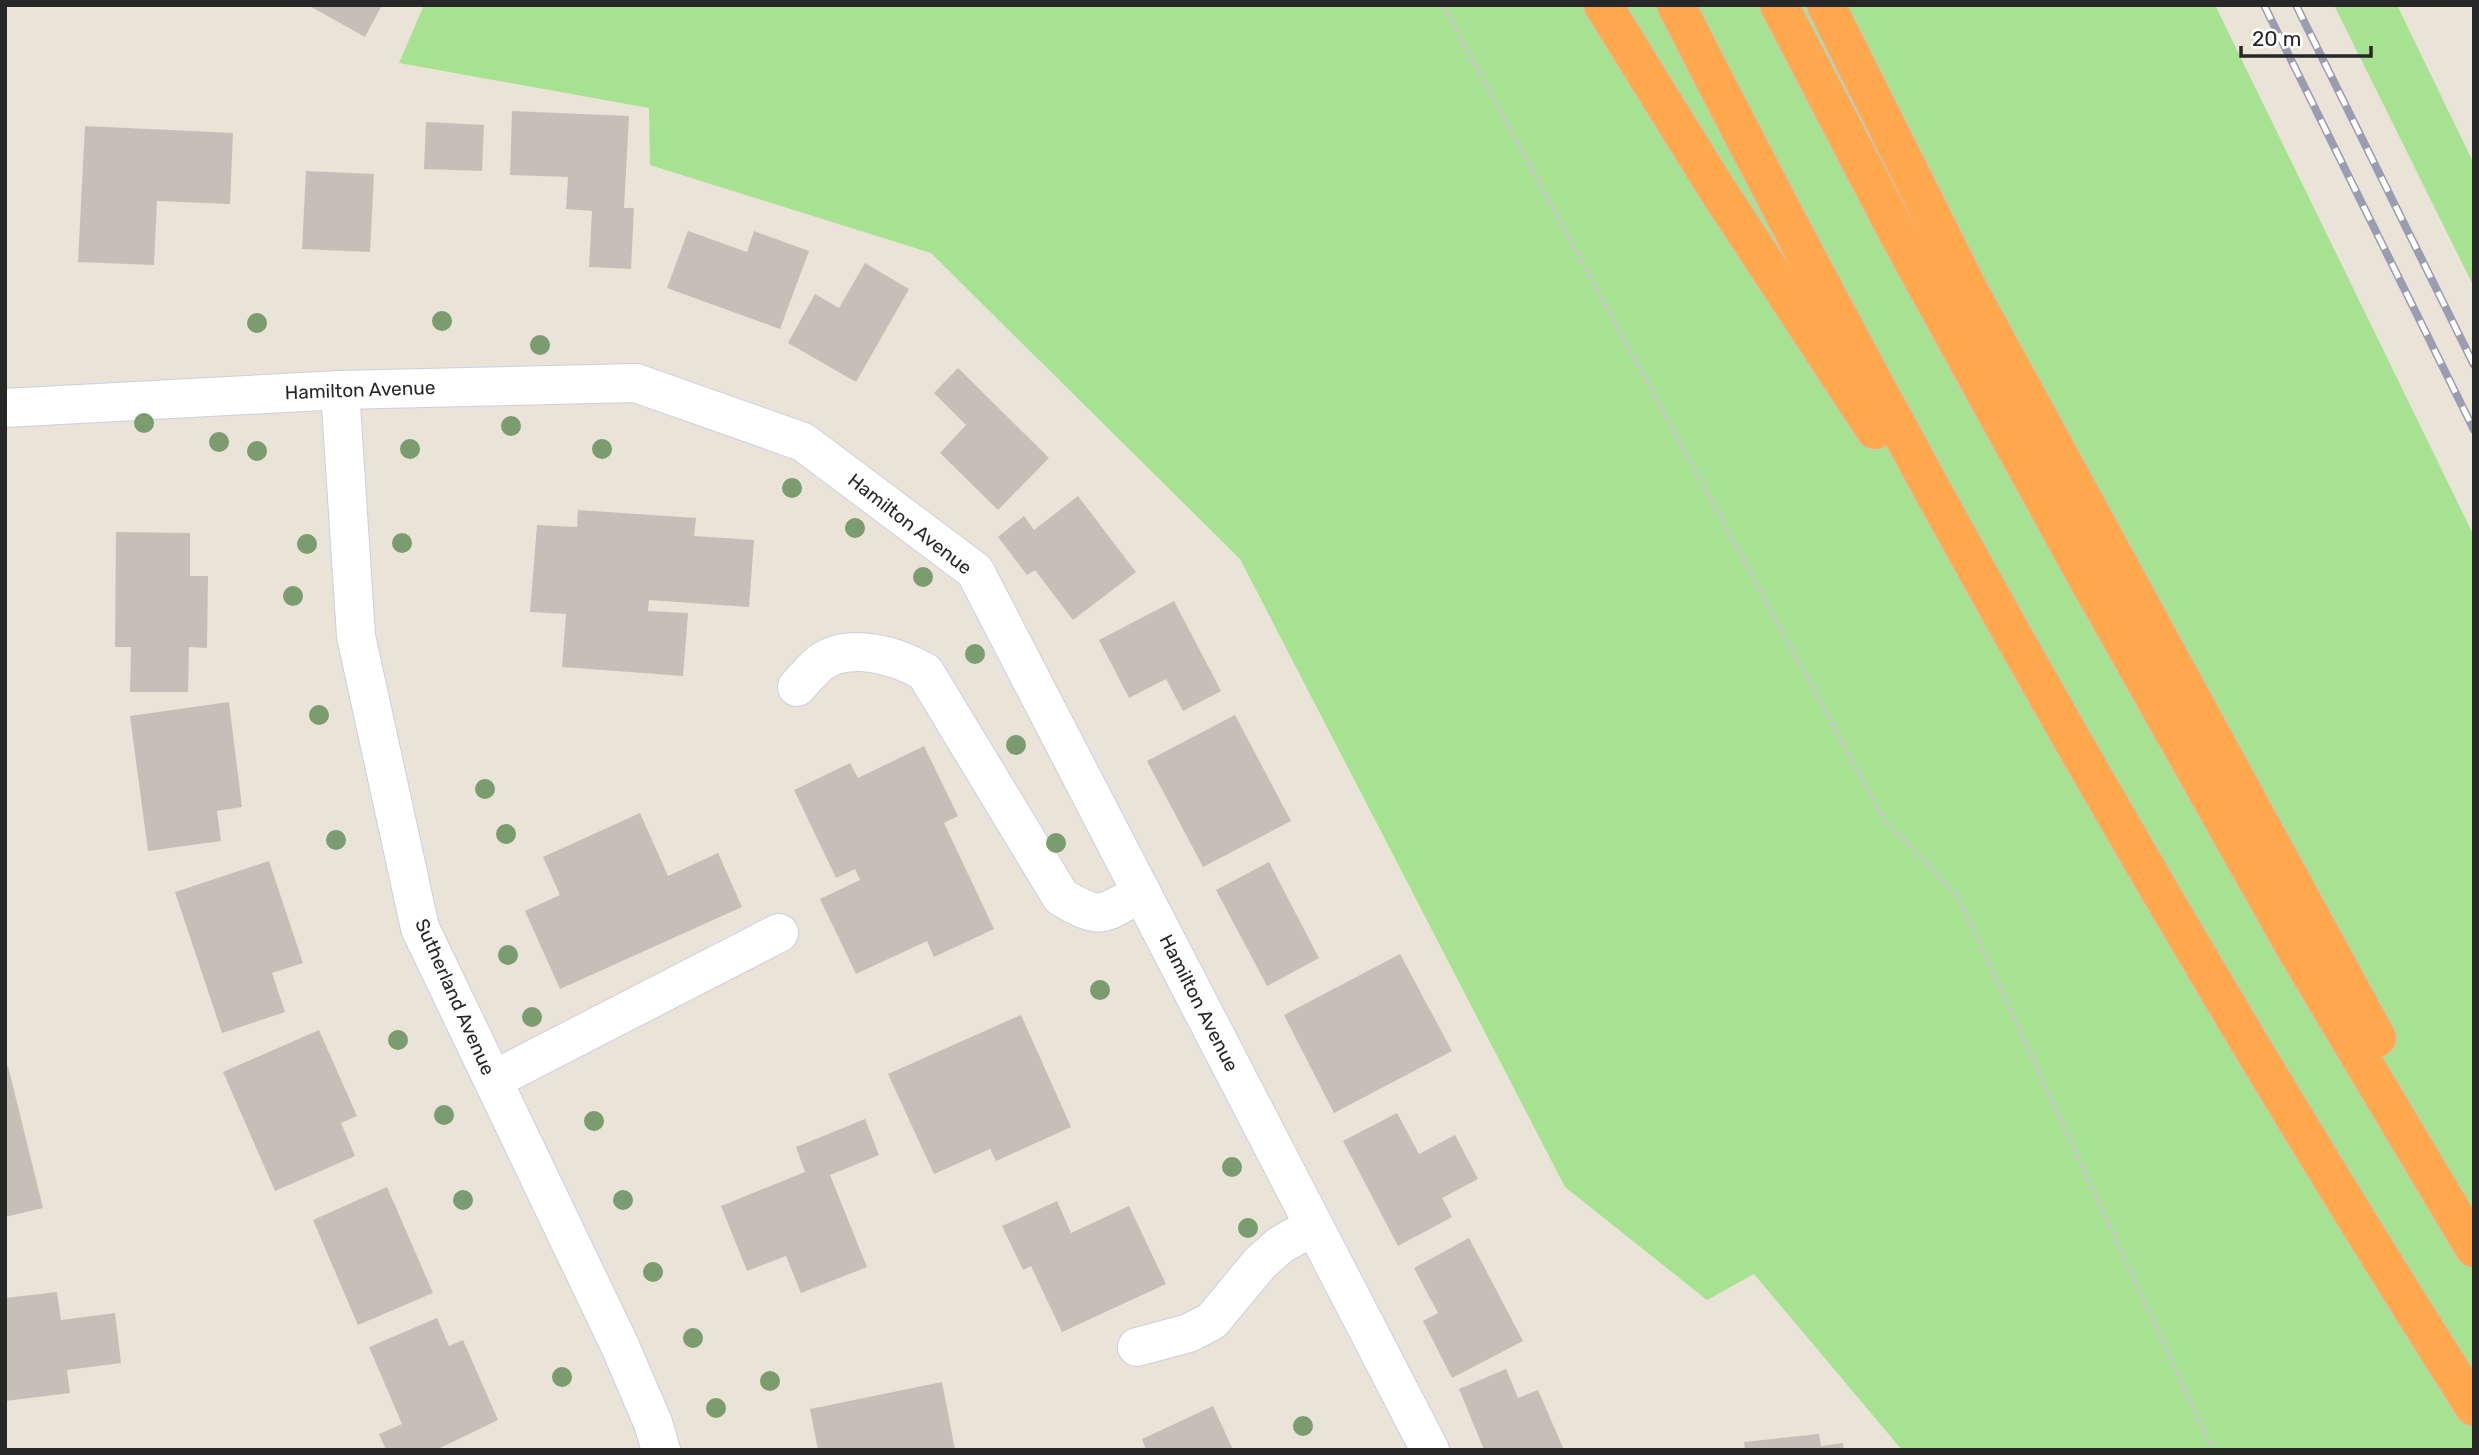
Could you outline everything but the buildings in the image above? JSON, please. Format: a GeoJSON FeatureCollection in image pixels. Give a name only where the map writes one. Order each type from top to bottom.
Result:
{"type":"FeatureCollection","features":[{"type":"Feature","properties":{"kind":"highway"},"geometry":{"type":"LineString","coordinates":[[1603,5],[1715,186],[2027,660]]}},
{"type":"Feature","properties":{"kind":"highway"},"geometry":{"type":"LineString","coordinates":[[1676,5],[1754,158],[2027,660],[2215,988],[2474,1407]]}},
{"type":"Feature","properties":{"kind":"highway"},"geometry":{"type":"LineString","coordinates":[[1779,5],[1897,232],[2081,567],[2294,946],[2474,1248]]}},
{"type":"Feature","properties":{"kind":"highway"},"geometry":{"type":"LineString","coordinates":[[1826,5],[1971,294],[2474,1214]]}},
{"type":"Feature","properties":{"kind":"street","name":"Hamilton Avenue"},"geometry":{"type":"LineString","coordinates":[[5,408],[340,390],[636,383],[803,442],[975,571],[1430,1450]]}},
{"type":"Feature","properties":{"kind":"street","name":"Sutherland Avenue"},"geometry":{"type":"LineString","coordinates":[[340,390],[356,636],[420,928],[620,1346],[653,1423],[661,1450]]}},
{"type":"Feature","properties":{"kind":"street"},"geometry":{"type":"LineString","coordinates":[[797,687],[822,661],[860,651],[901,659],[925,672],[1061,897],[1090,913],[1102,913],[1142,892]]}},
{"type":"Feature","properties":{"kind":"street"},"geometry":{"type":"LineString","coordinates":[[493,1080],[779,933]]}},
{"type":"Feature","properties":{"kind":"street"},"geometry":{"type":"LineString","coordinates":[[1137,1347],[1189,1333],[1212,1321],[1260,1263],[1280,1245],[1314,1226]]}},
{"type":"Feature","properties":{"kind":"path"},"geometry":{"type":"LineString","coordinates":[[1443,5],[1884,819],[1958,896],[2213,1450]]}},
{"type":"Feature","properties":{"kind":"green space"},"geometry":{"type":"Polygon","coordinates":[[[424,5],[2215,5],[2474,536],[2474,1450],[1902,1450],[1754,1274],[1707,1300],[1565,1187],[1240,559],[931,253],[650,165],[649,108],[399,63],[424,5]]]}},
{"type":"Feature","properties":{"kind":"green space"},"geometry":{"type":"Polygon","coordinates":[[[2334,5],[2397,5],[2474,164],[2474,287],[2334,5]]]}},
{"type":"Feature","properties":{"kind":"railway"},"geometry":{"type":"LineString","coordinates":[[2264,5],[2474,430]]}},
{"type":"Feature","properties":{"kind":"railway"},"geometry":{"type":"LineString","coordinates":[[2296,5],[2474,365]]}}]}
